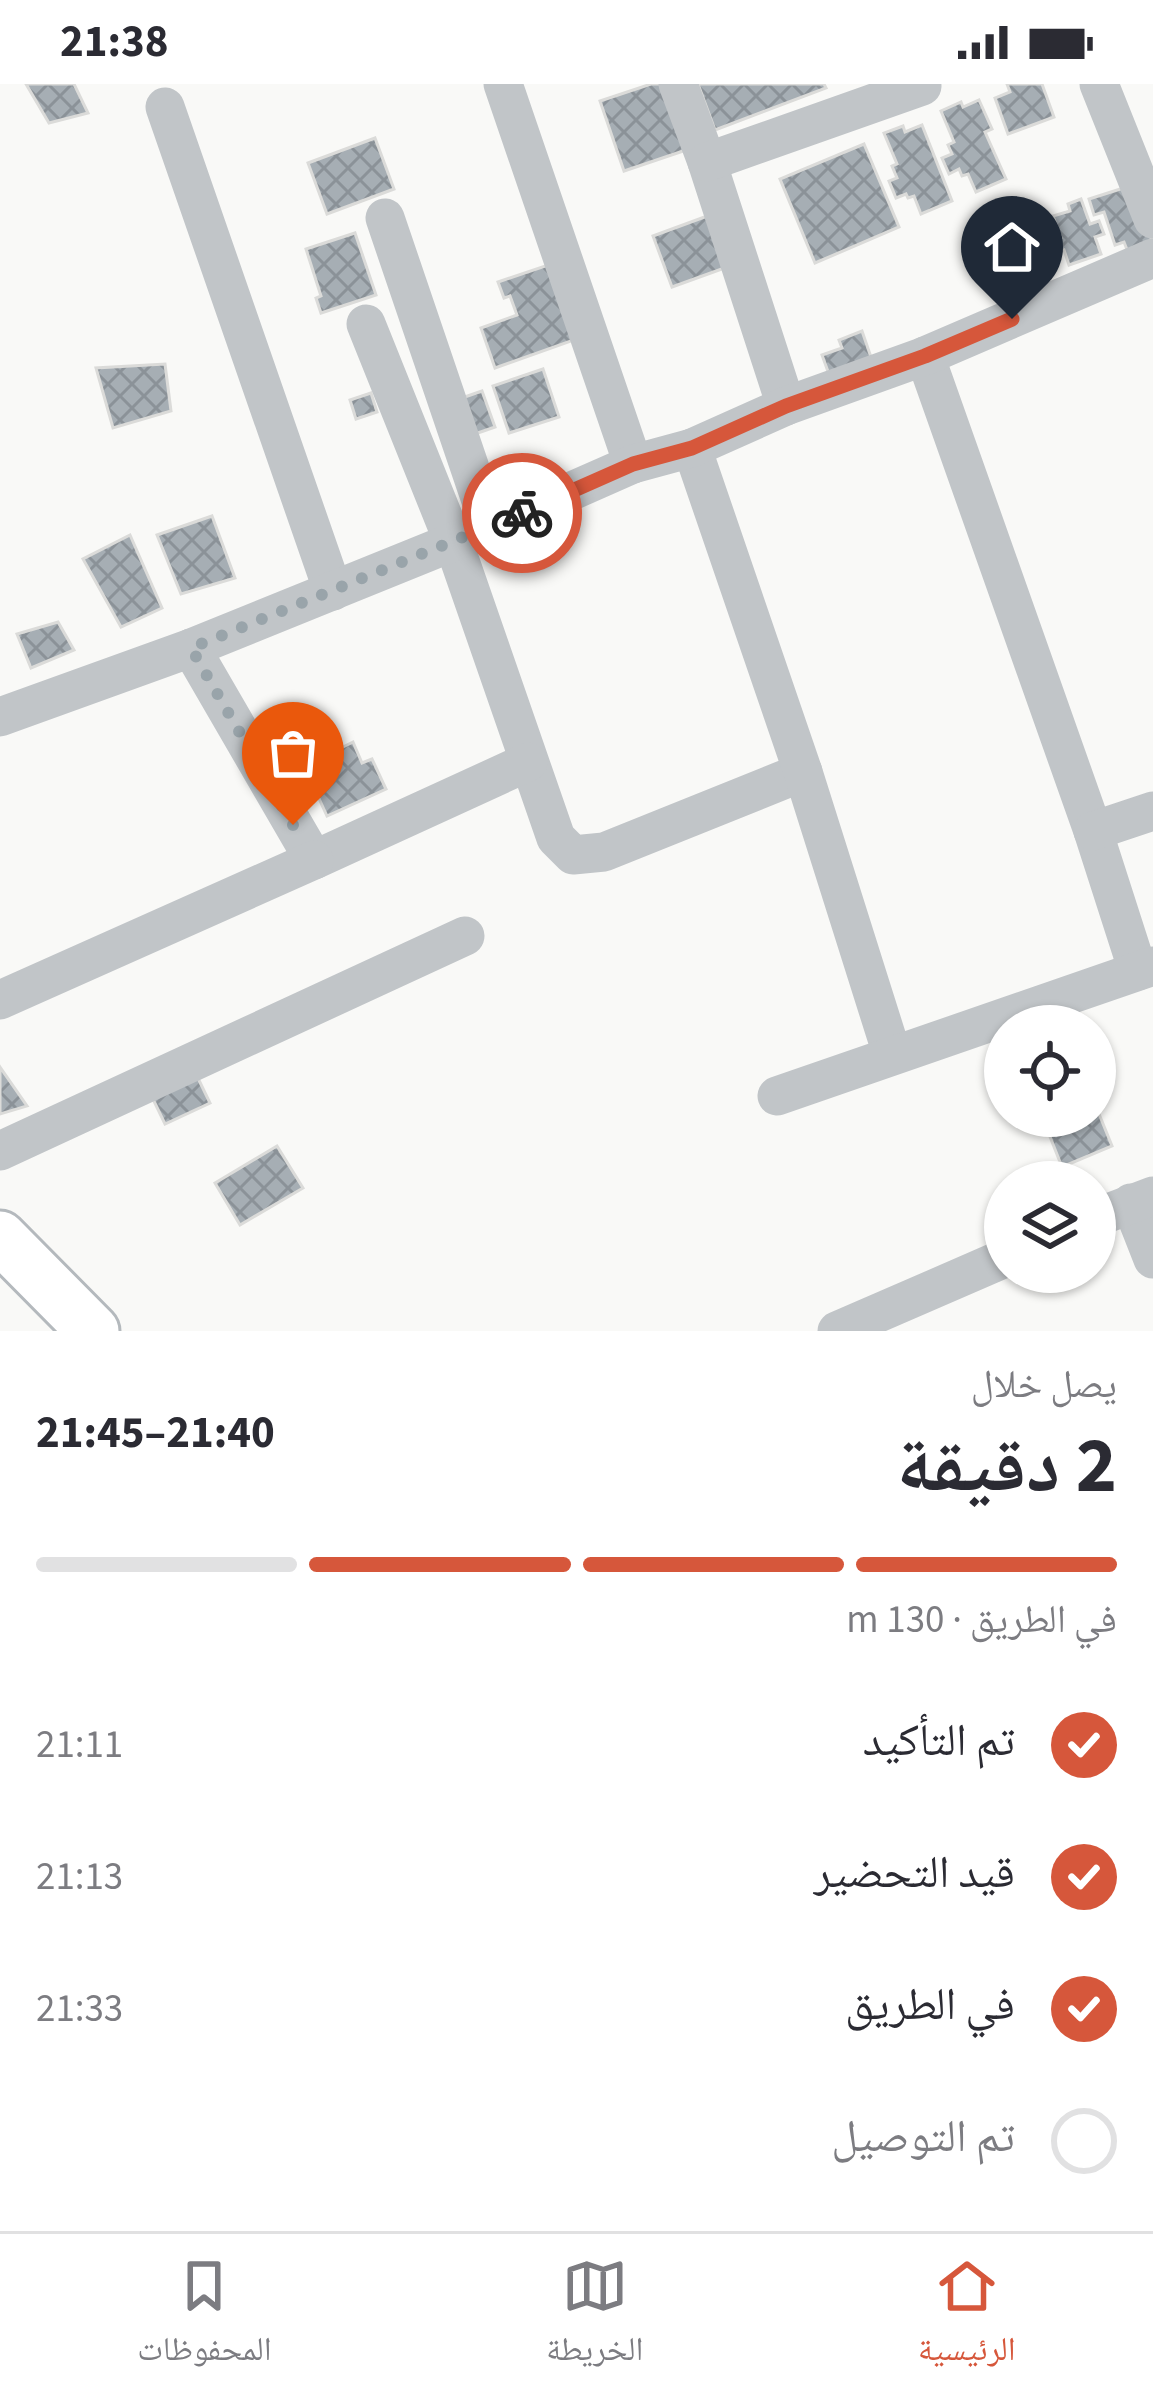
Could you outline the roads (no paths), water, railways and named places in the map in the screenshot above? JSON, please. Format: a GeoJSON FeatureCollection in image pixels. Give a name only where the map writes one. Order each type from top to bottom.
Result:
{"type":"FeatureCollection","features":[{"type":"Feature","properties":{"kind":"main road"},"geometry":{"type":"LineString","coordinates":[[0,1237],[93,1331]]}},
{"type":"Feature","properties":{"kind":"street"},"geometry":{"type":"LineString","coordinates":[[503,84],[633,464]]}},
{"type":"Feature","properties":{"kind":"street"},"geometry":{"type":"LineString","coordinates":[[678,84],[786,406]]}},
{"type":"Feature","properties":{"kind":"street"},"geometry":{"type":"LineString","coordinates":[[1099,84],[1153,219]]}},
{"type":"Feature","properties":{"kind":"street"},"geometry":{"type":"LineString","coordinates":[[707,162],[922,86]]}},
{"type":"Feature","properties":{"kind":"street"},"geometry":{"type":"LineString","coordinates":[[165,106],[333,591]]}},
{"type":"Feature","properties":{"kind":"street"},"geometry":{"type":"LineString","coordinates":[[385,218],[490,527]]}},
{"type":"Feature","properties":{"kind":"street"},"geometry":{"type":"LineString","coordinates":[[0,717],[191,648],[633,464],[692,448],[786,406],[925,356],[1153,258]]}},
{"type":"Feature","properties":{"kind":"street"},"geometry":{"type":"LineString","coordinates":[[366,324],[453,541],[556,838],[573,854],[604,852],[802,772]]}},
{"type":"Feature","properties":{"kind":"street"},"geometry":{"type":"LineString","coordinates":[[777,1096],[1146,969],[925,356]]}},
{"type":"Feature","properties":{"kind":"street"},"geometry":{"type":"LineString","coordinates":[[692,448],[892,1054]]}},
{"type":"Feature","properties":{"kind":"street"},"geometry":{"type":"LineString","coordinates":[[191,648],[314,860]]}},
{"type":"Feature","properties":{"kind":"street"},"geometry":{"type":"LineString","coordinates":[[0,1000],[528,762]]}},
{"type":"Feature","properties":{"kind":"street"},"geometry":{"type":"LineString","coordinates":[[1093,831],[1153,811]]}},
{"type":"Feature","properties":{"kind":"street"},"geometry":{"type":"LineString","coordinates":[[0,1151],[464,936]]}},
{"type":"Feature","properties":{"kind":"street"},"geometry":{"type":"LineString","coordinates":[[1126,1206],[1153,1258]]}},
{"type":"Feature","properties":{"kind":"street"},"geometry":{"type":"LineString","coordinates":[[837,1331],[984,1267]]}}]}
